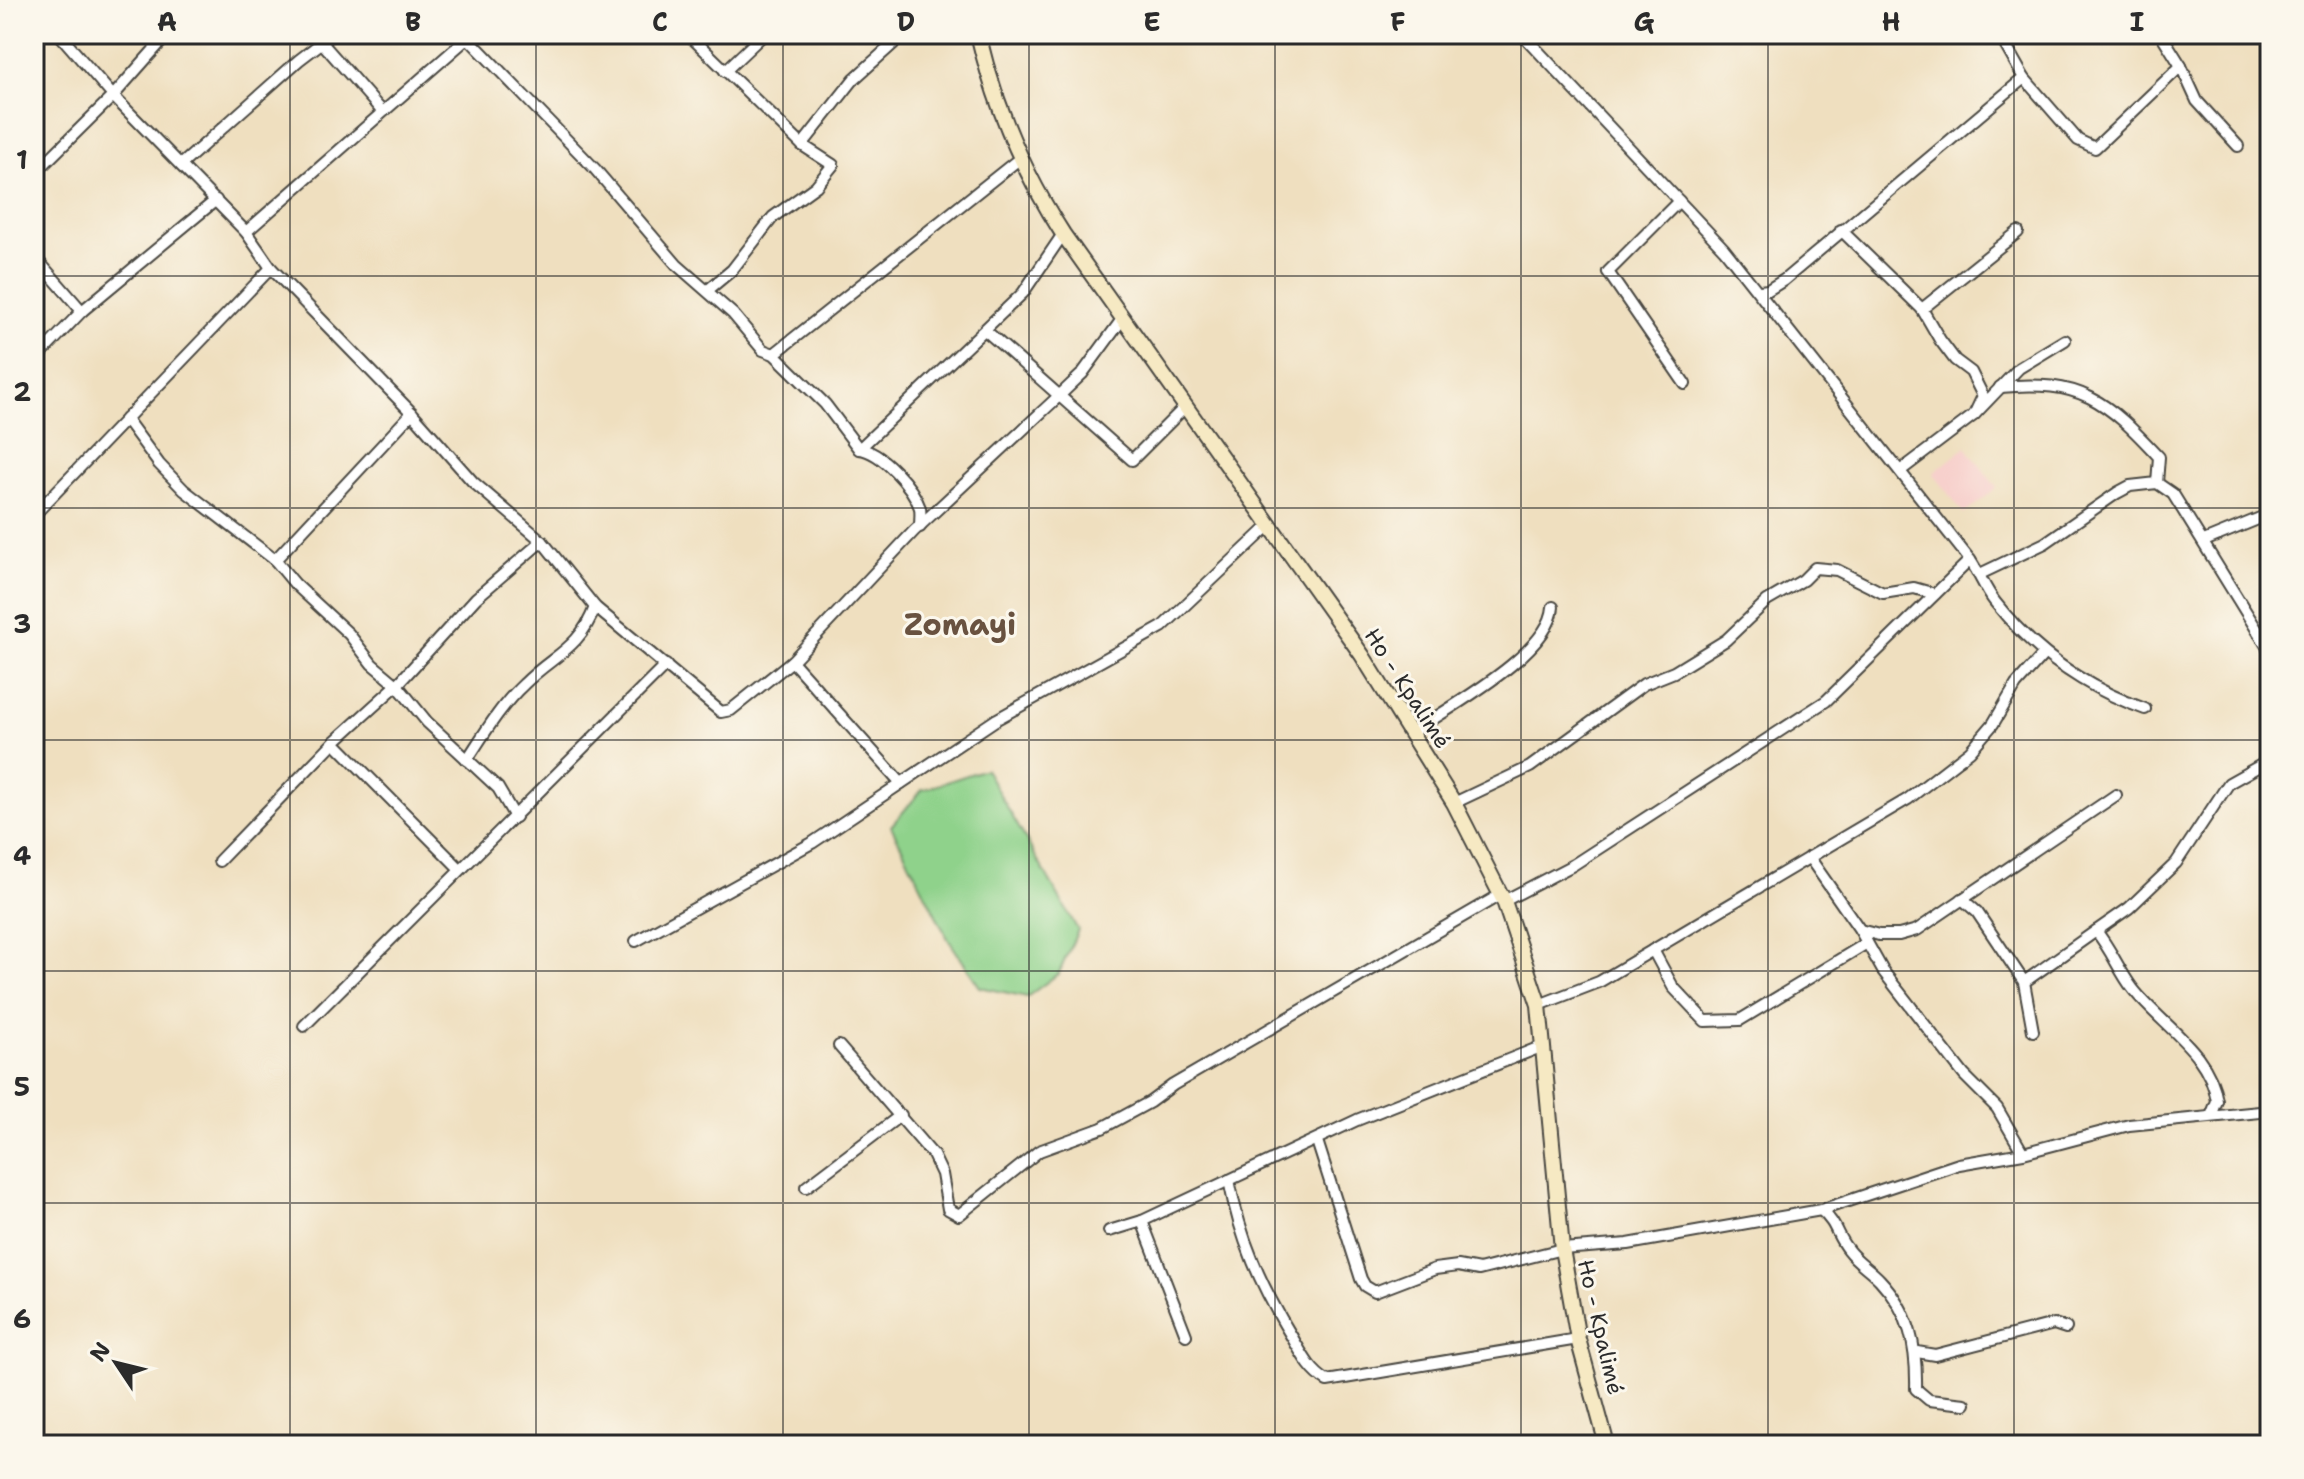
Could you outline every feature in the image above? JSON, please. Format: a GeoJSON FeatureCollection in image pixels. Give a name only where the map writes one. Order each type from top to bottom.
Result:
{"type":"FeatureCollection","features":[{"type":"Feature","properties":{"kind":"main road","name":"Ho - Kpalimé"},"geometry":{"type":"LineString","coordinates":[[978,34],[1019,159],[1063,234],[1413,732],[1454,803],[1502,898],[1539,1005],[1562,1249],[1578,1339],[1607,1445]]}},
{"type":"Feature","properties":{"kind":"street"},"geometry":{"type":"LineString","coordinates":[[59,34],[113,96],[246,232],[271,268],[412,413],[473,482],[542,541],[595,607],[711,706],[725,713],[792,661],[920,527],[1082,374],[1123,318]]}},
{"type":"Feature","properties":{"kind":"street"},"geometry":{"type":"LineString","coordinates":[[34,174],[113,96],[168,34]]}},
{"type":"Feature","properties":{"kind":"street"},"geometry":{"type":"LineString","coordinates":[[181,165],[299,60],[333,34]]}},
{"type":"Feature","properties":{"kind":"street"},"geometry":{"type":"LineString","coordinates":[[688,34],[802,145],[833,165],[827,175],[773,217],[732,270],[708,290]]}},
{"type":"Feature","properties":{"kind":"street"},"geometry":{"type":"LineString","coordinates":[[725,71],[764,34]]}},
{"type":"Feature","properties":{"kind":"street"},"geometry":{"type":"LineString","coordinates":[[802,145],[854,79],[904,34]]}},
{"type":"Feature","properties":{"kind":"street"},"geometry":{"type":"LineString","coordinates":[[1522,34],[1760,291],[1970,560],[1994,601],[2043,655],[2117,699],[2145,709]]}},
{"type":"Feature","properties":{"kind":"street"},"geometry":{"type":"LineString","coordinates":[[1999,34],[2024,78],[2078,140],[2095,148],[2181,66]]}},
{"type":"Feature","properties":{"kind":"street"},"geometry":{"type":"LineString","coordinates":[[2161,34],[2181,66],[2197,101],[2238,146]]}},
{"type":"Feature","properties":{"kind":"street"},"geometry":{"type":"LineString","coordinates":[[246,232],[381,110],[470,36],[595,169],[677,265],[708,290],[763,350],[774,354],[825,404],[859,449],[872,450],[890,464],[920,508],[920,527]]}},
{"type":"Feature","properties":{"kind":"street"},"geometry":{"type":"LineString","coordinates":[[323,44],[381,110]]}},
{"type":"Feature","properties":{"kind":"street"},"geometry":{"type":"LineString","coordinates":[[1760,291],[1784,280],[2024,78]]}},
{"type":"Feature","properties":{"kind":"street"},"geometry":{"type":"LineString","coordinates":[[774,354],[1019,159]]}},
{"type":"Feature","properties":{"kind":"street"},"geometry":{"type":"LineString","coordinates":[[34,361],[82,311],[216,200]]}},
{"type":"Feature","properties":{"kind":"street"},"geometry":{"type":"LineString","coordinates":[[1679,201],[1608,272],[1685,384]]}},
{"type":"Feature","properties":{"kind":"street"},"geometry":{"type":"LineString","coordinates":[[1841,230],[1922,309],[1955,360],[1971,372],[1983,396],[1974,415]]}},
{"type":"Feature","properties":{"kind":"street"},"geometry":{"type":"LineString","coordinates":[[1922,309],[2018,232]]}},
{"type":"Feature","properties":{"kind":"street"},"geometry":{"type":"LineString","coordinates":[[859,449],[1023,293],[1063,234]]}},
{"type":"Feature","properties":{"kind":"street"},"geometry":{"type":"LineString","coordinates":[[34,256],[82,311]]}},
{"type":"Feature","properties":{"kind":"street"},"geometry":{"type":"LineString","coordinates":[[34,515],[271,268]]}},
{"type":"Feature","properties":{"kind":"street"},"geometry":{"type":"LineString","coordinates":[[985,330],[1132,460],[1185,407]]}},
{"type":"Feature","properties":{"kind":"street"},"geometry":{"type":"LineString","coordinates":[[1900,471],[1974,415],[2019,368],[2065,340]]}},
{"type":"Feature","properties":{"kind":"street"},"geometry":{"type":"LineString","coordinates":[[2000,387],[2026,385],[2075,390],[2105,403],[2159,457],[2157,483]]}},
{"type":"Feature","properties":{"kind":"street"},"geometry":{"type":"LineString","coordinates":[[275,560],[412,413]]}},
{"type":"Feature","properties":{"kind":"street"},"geometry":{"type":"LineString","coordinates":[[126,419],[159,464],[184,490],[275,560],[295,584],[349,634],[372,664],[397,685],[427,722],[498,788],[515,817]]}},
{"type":"Feature","properties":{"kind":"street"},"geometry":{"type":"LineString","coordinates":[[1980,574],[2045,543],[2130,486],[2157,483],[2173,494],[2270,651]]}},
{"type":"Feature","properties":{"kind":"street"},"geometry":{"type":"LineString","coordinates":[[2204,541],[2270,514]]}},
{"type":"Feature","properties":{"kind":"street"},"geometry":{"type":"LineString","coordinates":[[636,941],[812,843],[997,719],[1162,627],[1270,525]]}},
{"type":"Feature","properties":{"kind":"street"},"geometry":{"type":"LineString","coordinates":[[219,861],[334,742],[397,685],[476,598],[542,541]]}},
{"type":"Feature","properties":{"kind":"street"},"geometry":{"type":"LineString","coordinates":[[839,1046],[933,1155],[942,1174],[948,1209],[959,1215],[1039,1151],[1102,1128],[1502,898],[1585,857],[1826,701],[1970,560]]}},
{"type":"Feature","properties":{"kind":"street"},"geometry":{"type":"LineString","coordinates":[[1454,803],[1530,767],[1644,684],[1674,672],[1726,640],[1767,601],[1803,580],[1815,568],[1837,570],[1883,593],[1914,588],[1935,594]]}},
{"type":"Feature","properties":{"kind":"street"},"geometry":{"type":"LineString","coordinates":[[467,760],[523,684],[575,643],[587,629],[595,607]]}},
{"type":"Feature","properties":{"kind":"street"},"geometry":{"type":"LineString","coordinates":[[1413,732],[1535,646],[1552,622],[1553,607]]}},
{"type":"Feature","properties":{"kind":"street"},"geometry":{"type":"LineString","coordinates":[[2259,632],[2270,624]]}},
{"type":"Feature","properties":{"kind":"street"},"geometry":{"type":"LineString","coordinates":[[1539,1005],[1599,982],[1887,814],[1961,760],[1985,735],[2016,685],[2043,655]]}},
{"type":"Feature","properties":{"kind":"street"},"geometry":{"type":"LineString","coordinates":[[792,661],[901,783]]}},
{"type":"Feature","properties":{"kind":"street"},"geometry":{"type":"LineString","coordinates":[[304,1026],[666,665]]}},
{"type":"Feature","properties":{"kind":"street"},"geometry":{"type":"LineString","coordinates":[[334,742],[460,869]]}},
{"type":"Feature","properties":{"kind":"street"},"geometry":{"type":"LineString","coordinates":[[2024,982],[2129,908],[2176,863],[2229,783],[2270,760]]}},
{"type":"Feature","properties":{"kind":"street"},"geometry":{"type":"LineString","coordinates":[[1860,930],[1879,935],[1899,935],[1917,930],[2116,795]]}},
{"type":"Feature","properties":{"kind":"street"},"geometry":{"type":"LineString","coordinates":[[1809,857],[1860,930],[1883,971],[1964,1075],[1997,1108],[2023,1153]]}},
{"type":"Feature","properties":{"kind":"street"},"geometry":{"type":"LineString","coordinates":[[1962,899],[1977,912],[2024,982],[2033,1031]]}},
{"type":"Feature","properties":{"kind":"street"},"geometry":{"type":"LineString","coordinates":[[2096,931],[2133,989],[2178,1032],[2208,1074],[2217,1101],[2211,1116]]}},
{"type":"Feature","properties":{"kind":"street"},"geometry":{"type":"LineString","coordinates":[[1653,950],[1673,987],[1705,1021],[1740,1020],[1867,943]]}},
{"type":"Feature","properties":{"kind":"street"},"geometry":{"type":"LineString","coordinates":[[1109,1231],[1142,1221],[1357,1120],[1543,1046]]}},
{"type":"Feature","properties":{"kind":"street"},"geometry":{"type":"LineString","coordinates":[[806,1187],[901,1115]]}},
{"type":"Feature","properties":{"kind":"street"},"geometry":{"type":"LineString","coordinates":[[1317,1141],[1358,1271],[1370,1290],[1384,1290],[1435,1269],[1458,1266],[1479,1270],[1562,1249],[1628,1244],[1821,1210],[1959,1164],[2023,1153],[2129,1125],[2211,1116],[2267,1115]]}},
{"type":"Feature","properties":{"kind":"street"},"geometry":{"type":"LineString","coordinates":[[1229,1180],[1244,1246],[1258,1278],[1310,1367],[1327,1381],[1578,1339]]}},
{"type":"Feature","properties":{"kind":"street"},"geometry":{"type":"LineString","coordinates":[[1821,1210],[1837,1224],[1848,1250],[1880,1280],[1894,1299],[1917,1352],[1916,1389],[1921,1396],[1965,1404]]}},
{"type":"Feature","properties":{"kind":"street"},"geometry":{"type":"LineString","coordinates":[[1142,1221],[1186,1335]]}},
{"type":"Feature","properties":{"kind":"street"},"geometry":{"type":"LineString","coordinates":[[1917,1352],[1935,1355],[2054,1324],[2066,1328]]}},
{"type":"Feature","properties":{"kind":"shaded area"},"geometry":{"type":"Polygon","coordinates":[[[1966,447],[1997,488],[1964,514],[1933,473],[1966,447]]]}},
{"type":"Feature","properties":{"kind":"green space"},"geometry":{"type":"Polygon","coordinates":[[[985,769],[1078,930],[1059,973],[1027,997],[980,987],[948,939],[891,826],[922,790],[985,769]]]}},
{"type":"Feature","properties":{"kind":"district","name":"Zomayi"},"geometry":{"type":"Point","coordinates":[960,625]}}]}
